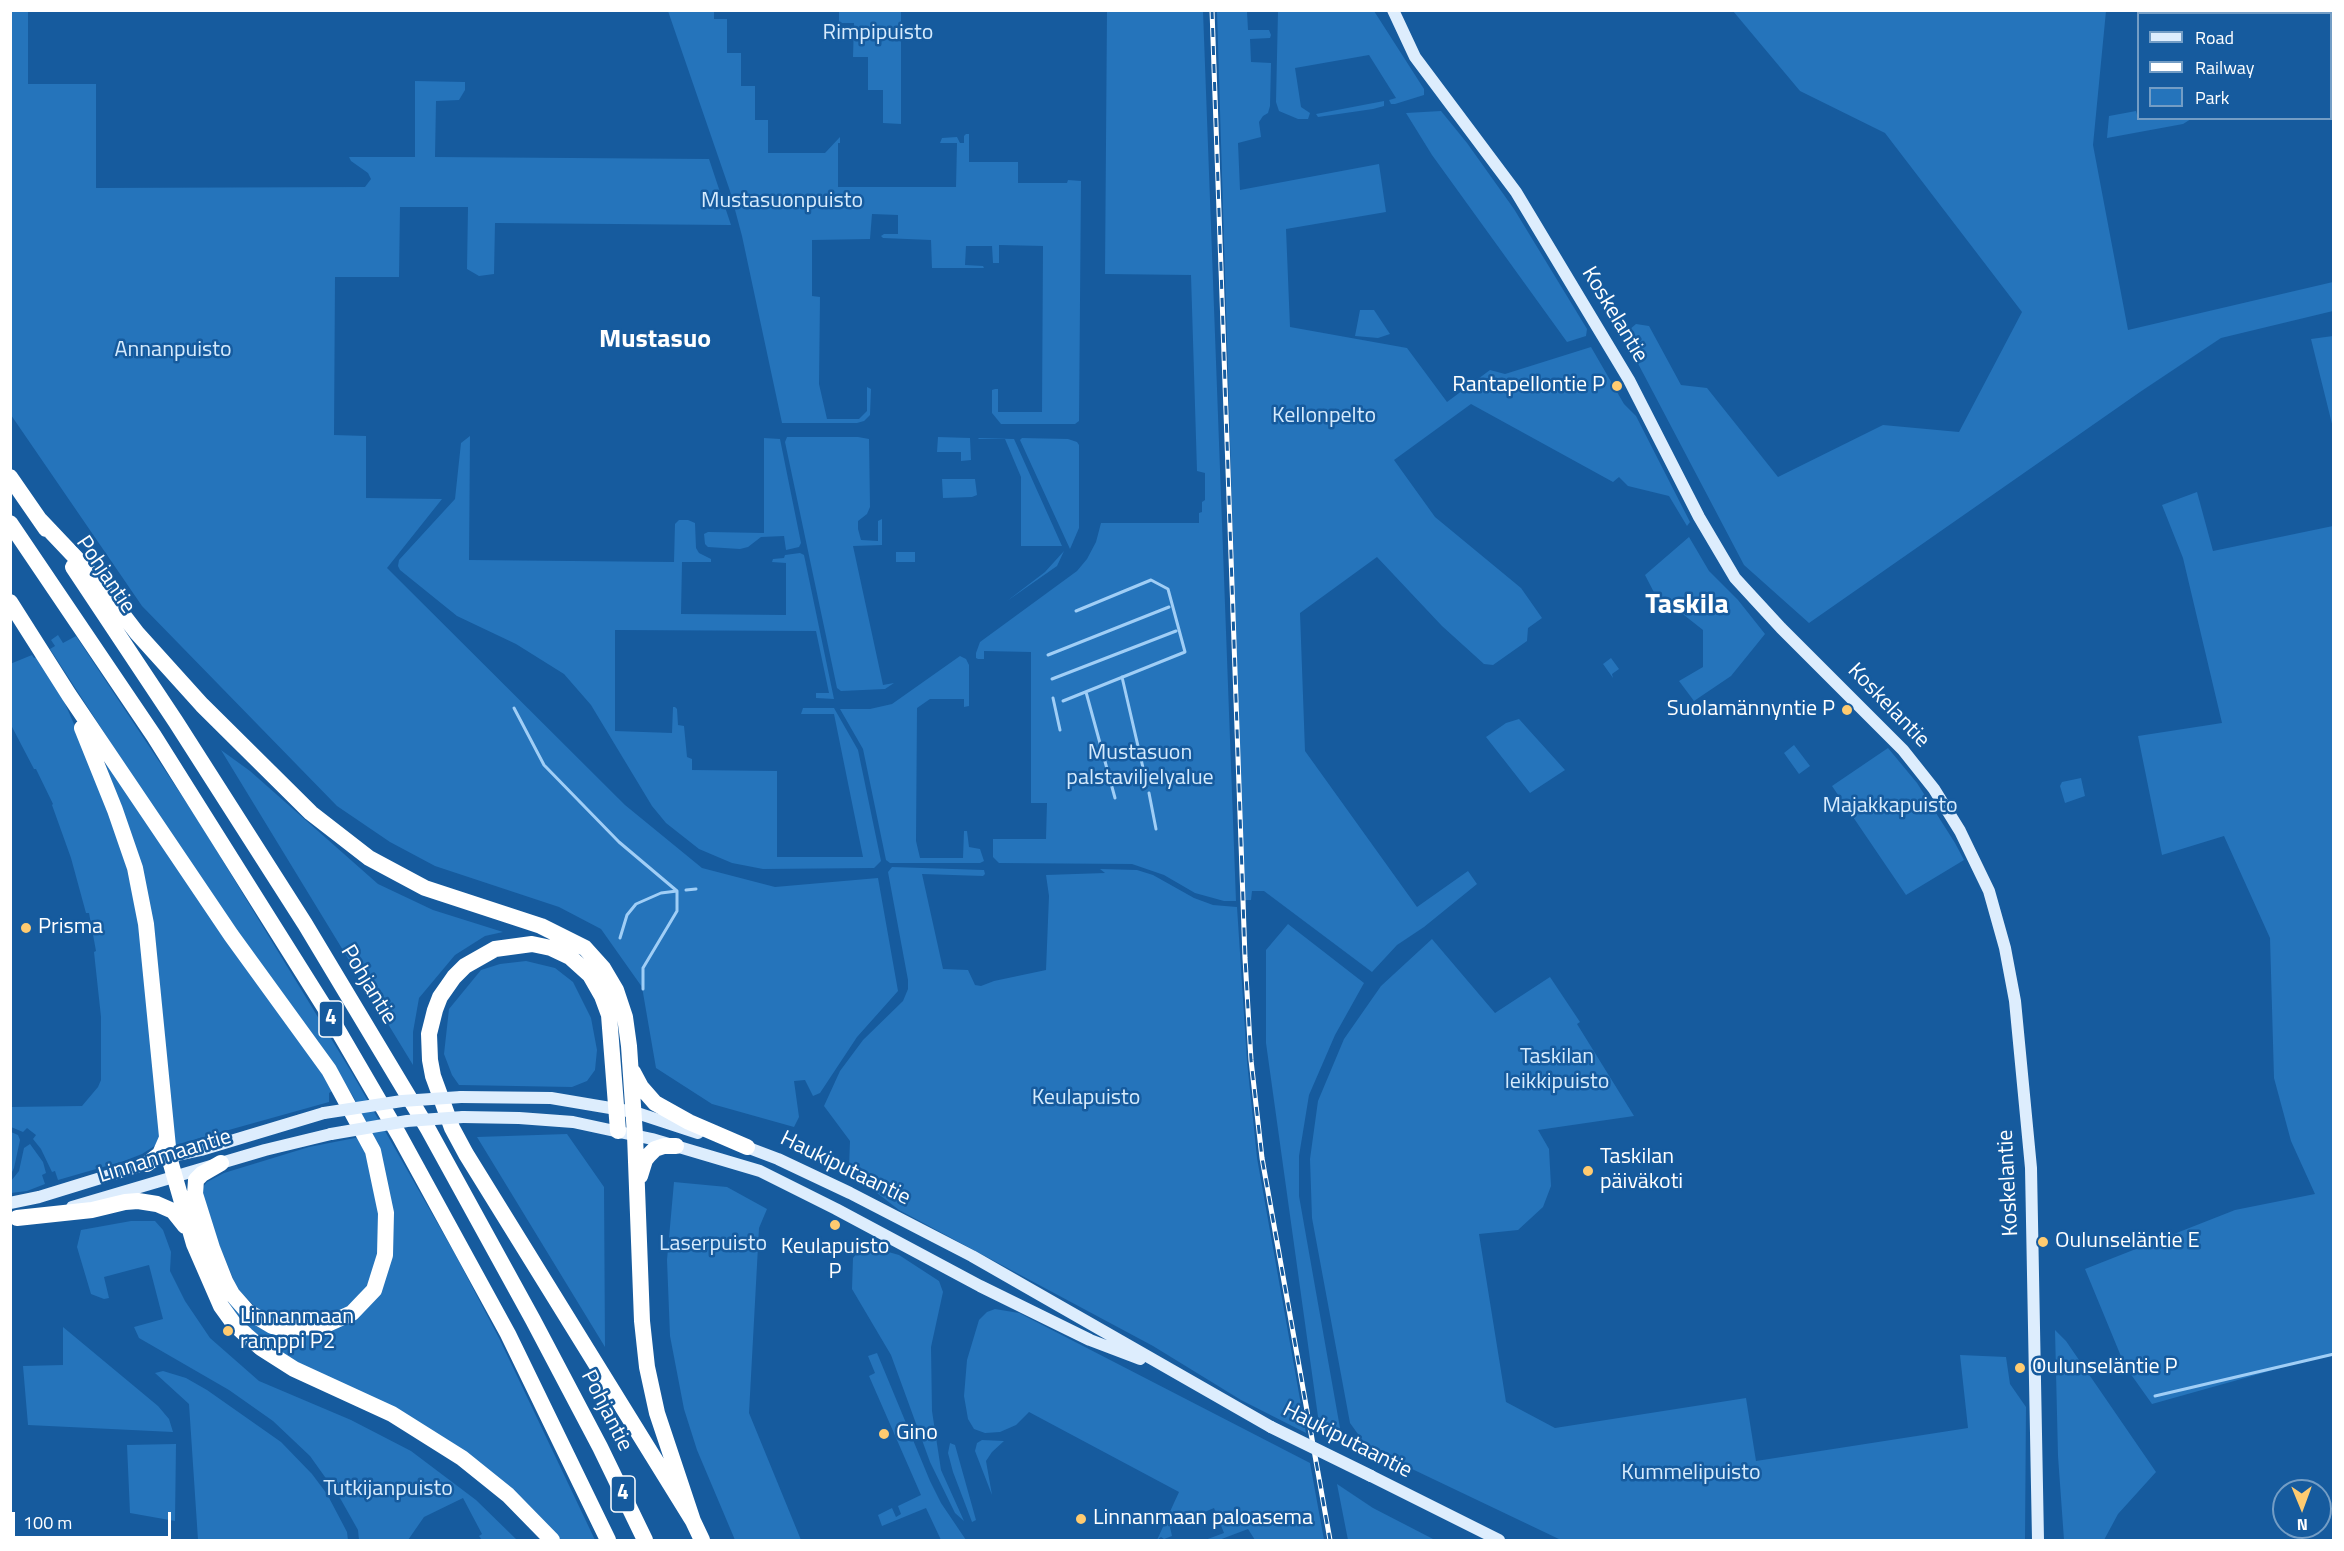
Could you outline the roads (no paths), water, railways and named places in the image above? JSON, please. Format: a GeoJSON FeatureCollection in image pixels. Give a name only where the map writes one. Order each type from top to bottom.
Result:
{"type":"FeatureCollection","features":[{"type":"Feature","properties":{"kind":"highway","name":"Pohjantie"},"geometry":{"type":"LineString","coordinates":[[10,477],[176,722],[305,924],[416,1109],[533,1320],[600,1447],[645,1540]]}},
{"type":"Feature","properties":{"kind":"highway"},"geometry":{"type":"LineString","coordinates":[[40,520],[94,577],[137,633],[202,705],[311,813],[369,858],[425,888],[541,926],[585,948],[603,968],[616,990],[625,1017],[631,1067],[625,1110],[618,1131]]}},
{"type":"Feature","properties":{"kind":"highway","name":"4"},"geometry":{"type":"LineString","coordinates":[[10,523],[154,736],[325,1008],[399,1135],[508,1334],[608,1540]]}},
{"type":"Feature","properties":{"kind":"highway"},"geometry":{"type":"LineString","coordinates":[[10,602],[69,695],[231,935],[329,1070],[372,1151],[386,1213],[386,1255],[374,1290],[352,1313],[321,1327],[281,1328],[255,1318],[232,1294],[212,1248],[195,1194],[196,1180],[202,1173],[221,1163]]}},
{"type":"Feature","properties":{"kind":"highway"},"geometry":{"type":"LineString","coordinates":[[69,695],[116,810],[135,868],[146,924],[169,1157],[194,1244]]}},
{"type":"Feature","properties":{"kind":"highway"},"geometry":{"type":"LineString","coordinates":[[693,1521],[657,1413],[647,1367],[642,1321],[635,1135],[625,1110],[609,1015],[602,996],[590,975],[570,957],[551,948],[532,944],[495,949],[465,966],[454,977],[435,1010],[429,1034],[433,1076],[452,1128],[465,1154],[693,1521],[702,1540]]}},
{"type":"Feature","properties":{"kind":"highway"},"geometry":{"type":"LineString","coordinates":[[631,1067],[641,1087],[655,1103],[689,1122],[747,1147]]}},
{"type":"Feature","properties":{"kind":"highway"},"geometry":{"type":"LineString","coordinates":[[147,1164],[160,1154],[167,1137]]}},
{"type":"Feature","properties":{"kind":"highway"},"geometry":{"type":"LineString","coordinates":[[637,1186],[645,1160],[649,1155],[664,1146],[676,1146]]}},
{"type":"Feature","properties":{"kind":"highway"},"geometry":{"type":"LineString","coordinates":[[13,1213],[92,1210],[125,1202],[149,1203],[173,1211],[183,1221],[221,1306],[234,1324],[261,1348],[294,1369],[392,1414],[438,1441],[508,1495],[552,1540]]}},
{"type":"Feature","properties":{"kind":"main road","name":"Koskelantie"},"geometry":{"type":"LineString","coordinates":[[1392,10],[1415,57],[1516,192],[1629,380],[1699,517],[1730,571],[1781,628],[1903,750],[1934,789],[1960,831],[1989,891],[2005,948],[2015,1001],[2031,1168],[2038,1540]]}},
{"type":"Feature","properties":{"kind":"main road","name":"Linnanmaantie"},"geometry":{"type":"LineString","coordinates":[[13,1213],[39,1197],[324,1113],[402,1101],[461,1097]]}},
{"type":"Feature","properties":{"kind":"main road","name":"Haukiputaantie"},"geometry":{"type":"LineString","coordinates":[[461,1097],[551,1098],[625,1110],[747,1147],[778,1159],[972,1256],[1271,1427],[1499,1540]]}},
{"type":"Feature","properties":{"kind":"main road","name":"Linnanmaantie"},"geometry":{"type":"LineString","coordinates":[[13,1213],[69,1208],[221,1163],[331,1134],[407,1121],[463,1118]]}},
{"type":"Feature","properties":{"kind":"main road","name":"Haukiputaantie"},"geometry":{"type":"LineString","coordinates":[[463,1118],[573,1122],[635,1135],[760,1171],[836,1209],[951,1272],[1090,1340],[1179,1374]]}},
{"type":"Feature","properties":{"kind":"waterway"},"geometry":{"type":"LineString","coordinates":[[1063,701],[1185,652],[1168,589],[1151,580],[1076,611]]}},
{"type":"Feature","properties":{"kind":"waterway"},"geometry":{"type":"LineString","coordinates":[[1048,655],[1169,607]]}},
{"type":"Feature","properties":{"kind":"waterway"},"geometry":{"type":"LineString","coordinates":[[1052,679],[1176,631]]}},
{"type":"Feature","properties":{"kind":"waterway"},"geometry":{"type":"LineString","coordinates":[[1122,677],[1147,785]]}},
{"type":"Feature","properties":{"kind":"waterway"},"geometry":{"type":"LineString","coordinates":[[1086,692],[1115,798]]}},
{"type":"Feature","properties":{"kind":"waterway"},"geometry":{"type":"LineString","coordinates":[[1053,698],[1060,730]]}},
{"type":"Feature","properties":{"kind":"waterway"},"geometry":{"type":"LineString","coordinates":[[514,708],[544,765],[619,842],[677,891],[677,911],[643,968],[643,989]]}},
{"type":"Feature","properties":{"kind":"waterway"},"geometry":{"type":"LineString","coordinates":[[1149,793],[1156,829]]}},
{"type":"Feature","properties":{"kind":"waterway"},"geometry":{"type":"LineString","coordinates":[[686,890],[696,889]]}},
{"type":"Feature","properties":{"kind":"waterway"},"geometry":{"type":"LineString","coordinates":[[620,938],[627,915],[636,904],[661,893],[677,891]]}},
{"type":"Feature","properties":{"kind":"waterway"},"geometry":{"type":"LineString","coordinates":[[2155,1396],[2334,1354]]}},
{"type":"Feature","properties":{"kind":"railway"},"geometry":{"type":"LineString","coordinates":[[1212,10],[1245,958],[1251,1060],[1262,1158],[1330,1540]]}},
{"type":"Feature","properties":{"kind":"place","name":"Rantapellontie P"},"geometry":{"type":"Point","coordinates":[1617,386]}},
{"type":"Feature","properties":{"kind":"place","name":"Suolamännyntie P"},"geometry":{"type":"Point","coordinates":[1847,710]}},
{"type":"Feature","properties":{"kind":"place","name":"Prisma"},"geometry":{"type":"Point","coordinates":[26,928]}},
{"type":"Feature","properties":{"kind":"place","name":"Taskilan päiväkoti"},"geometry":{"type":"Point","coordinates":[1588,1171]}},
{"type":"Feature","properties":{"kind":"place","name":"Keulapuisto P"},"geometry":{"type":"Point","coordinates":[835,1225]}},
{"type":"Feature","properties":{"kind":"place","name":"Oulunseläntie E"},"geometry":{"type":"Point","coordinates":[2043,1242]}},
{"type":"Feature","properties":{"kind":"place","name":"Linnanmaan ramppi P2"},"geometry":{"type":"Point","coordinates":[228,1331]}},
{"type":"Feature","properties":{"kind":"place","name":"Oulunseläntie P"},"geometry":{"type":"Point","coordinates":[2020,1368]}},
{"type":"Feature","properties":{"kind":"place","name":"Gino"},"geometry":{"type":"Point","coordinates":[884,1434]}},
{"type":"Feature","properties":{"kind":"place","name":"Linnanmaan paloasema"},"geometry":{"type":"Point","coordinates":[1081,1519]}},
{"type":"Feature","properties":{"kind":"district","name":"Mustasuo"},"geometry":{"type":"Point","coordinates":[655,341]}},
{"type":"Feature","properties":{"kind":"district","name":"Taskila"},"geometry":{"type":"Point","coordinates":[1687,606]}},
{"type":"Feature","properties":{"kind":"park label","name":"Rimpipuisto"},"geometry":{"type":"Point","coordinates":[878,34]}},
{"type":"Feature","properties":{"kind":"park label","name":"Mustasuonpuisto"},"geometry":{"type":"Point","coordinates":[782,202]}},
{"type":"Feature","properties":{"kind":"park label","name":"Annanpuisto"},"geometry":{"type":"Point","coordinates":[173,351]}},
{"type":"Feature","properties":{"kind":"park label","name":"Kellonpelto"},"geometry":{"type":"Point","coordinates":[1324,417]}},
{"type":"Feature","properties":{"kind":"park label","name":"Mustasuon palstaviljelyalue"},"geometry":{"type":"Point","coordinates":[1140,766]}},
{"type":"Feature","properties":{"kind":"park label","name":"Majakkapuisto"},"geometry":{"type":"Point","coordinates":[1890,807]}},
{"type":"Feature","properties":{"kind":"park label","name":"Taskilan leikkipuisto"},"geometry":{"type":"Point","coordinates":[1557,1070]}},
{"type":"Feature","properties":{"kind":"park label","name":"Keulapuisto"},"geometry":{"type":"Point","coordinates":[1086,1099]}},
{"type":"Feature","properties":{"kind":"park label","name":"Laserpuisto"},"geometry":{"type":"Point","coordinates":[713,1245]}},
{"type":"Feature","properties":{"kind":"park label","name":"Kummelipuisto"},"geometry":{"type":"Point","coordinates":[1691,1474]}},
{"type":"Feature","properties":{"kind":"park label","name":"Tutkijanpuisto"},"geometry":{"type":"Point","coordinates":[388,1490]}}]}
